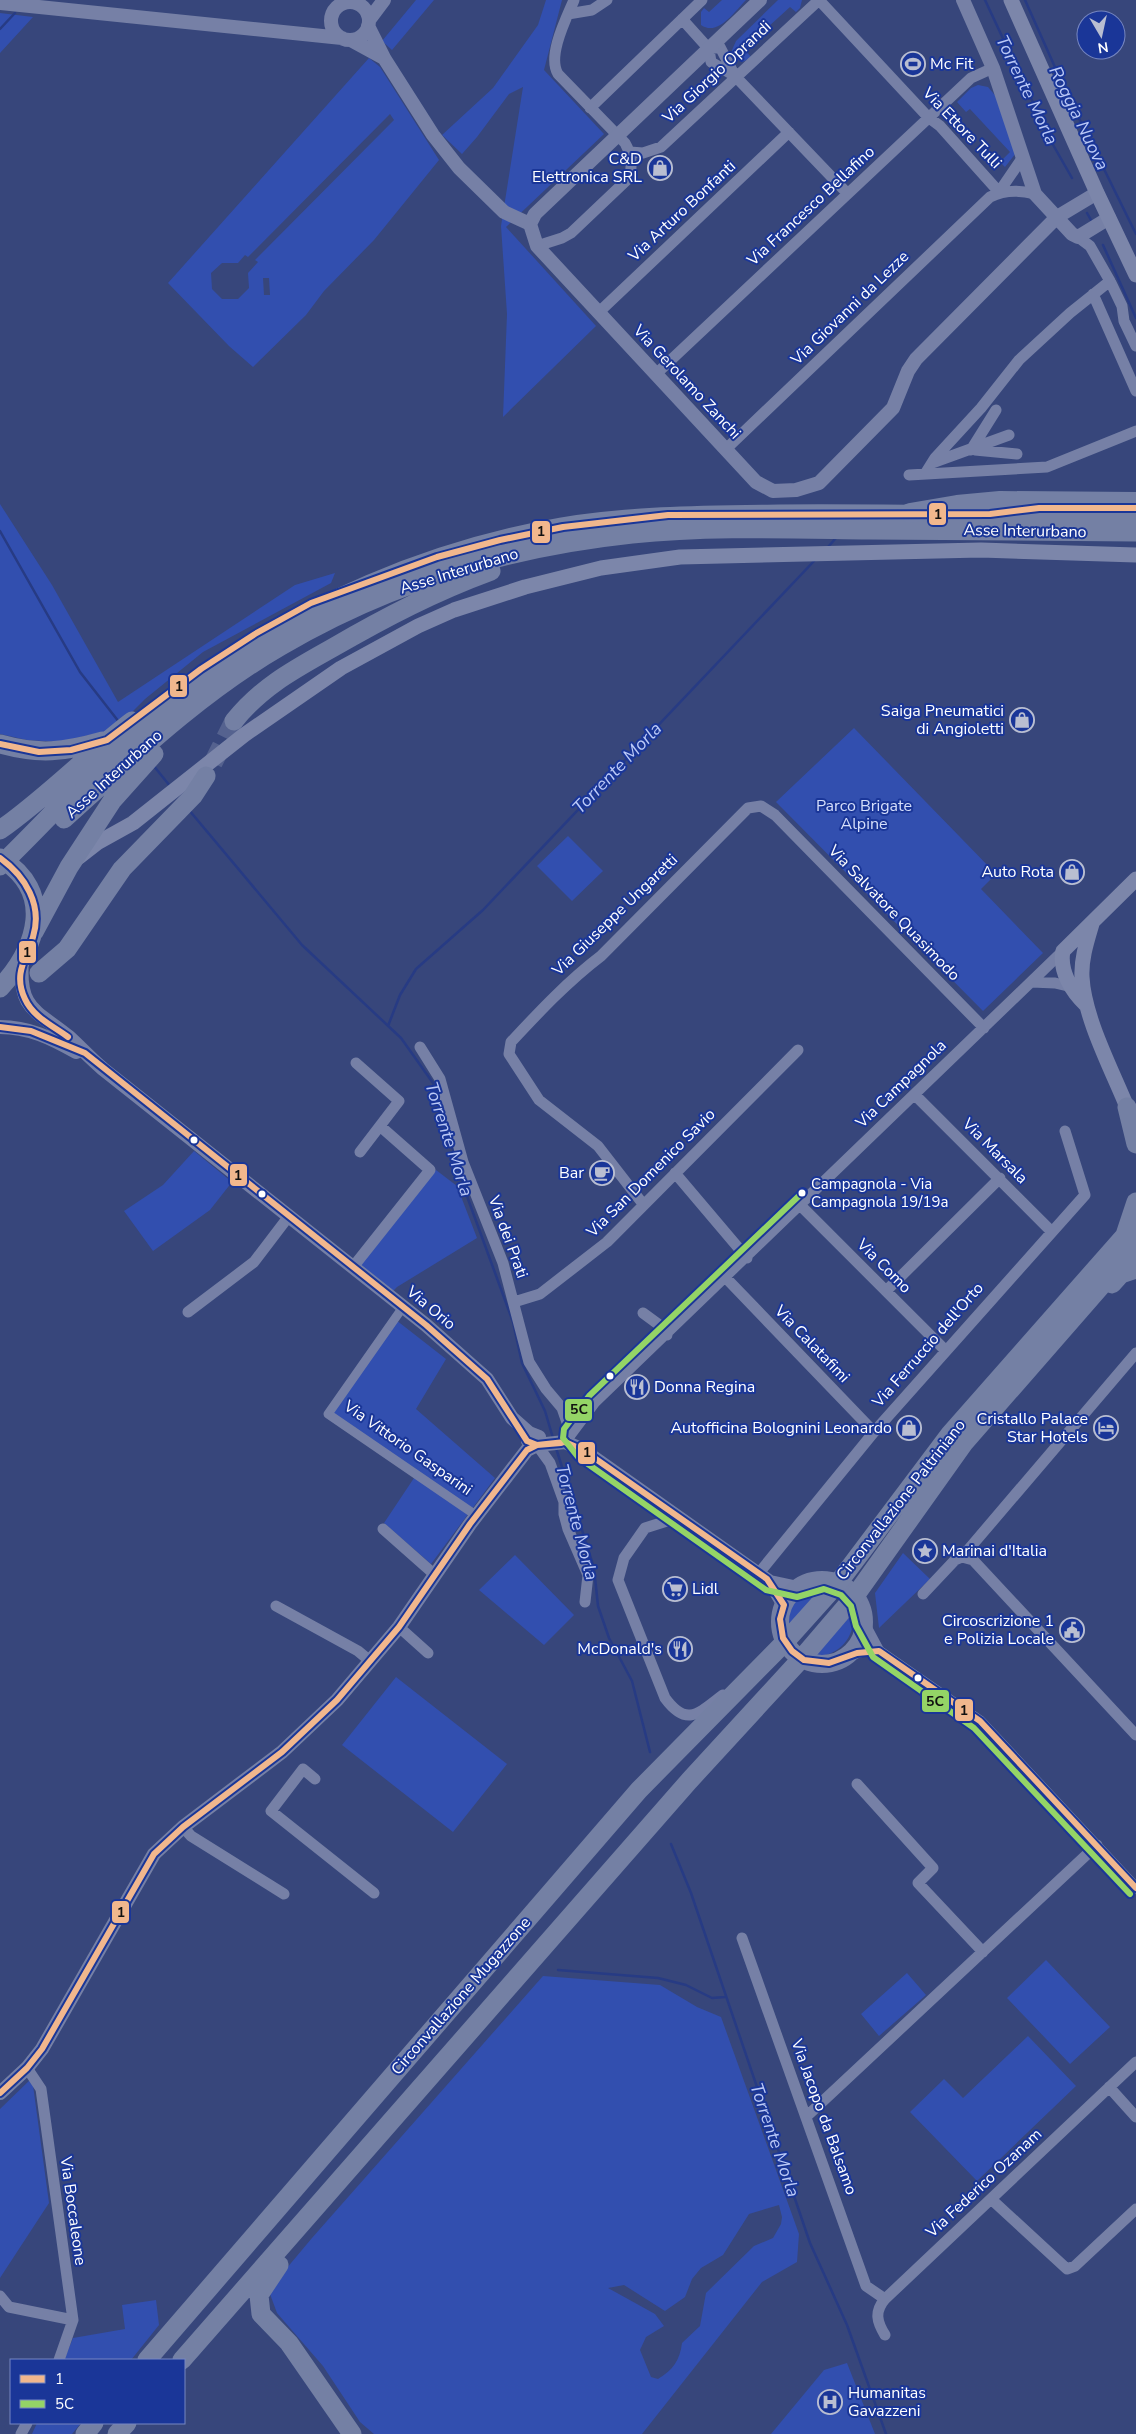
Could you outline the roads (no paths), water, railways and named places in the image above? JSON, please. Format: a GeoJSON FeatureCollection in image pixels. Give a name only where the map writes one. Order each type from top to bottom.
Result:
{"type":"FeatureCollection","features":[{"type":"Feature","properties":{"kind":"highway"},"geometry":{"type":"LineString","coordinates":[[910,513],[957,505],[1000,501],[1136,502]]}},
{"type":"Feature","properties":{"kind":"highway"},"geometry":{"type":"LineString","coordinates":[[990,514],[1039,508],[1136,508]]}},
{"type":"Feature","properties":{"kind":"highway","name":"Asse Interurbano"},"geometry":{"type":"LineString","coordinates":[[148,733],[201,669],[255,634],[327,595],[369,583],[437,557],[500,540],[563,527],[632,518],[692,514],[910,513],[1136,517]]}},
{"type":"Feature","properties":{"kind":"highway"},"geometry":{"type":"LineString","coordinates":[[234,721],[250,702],[274,682],[408,605],[491,571],[530,559],[603,544],[738,535],[781,529]]}},
{"type":"Feature","properties":{"kind":"highway","name":"Asse Interurbano"},"geometry":{"type":"LineString","coordinates":[[0,881],[37,837],[122,750],[207,697],[278,647],[320,624],[393,591],[460,568],[557,544],[633,534],[689,530],[1136,532]]}},
{"type":"Feature","properties":{"kind":"highway"},"geometry":{"type":"LineString","coordinates":[[0,830],[39,802],[148,733]]}},
{"type":"Feature","properties":{"kind":"highway"},"geometry":{"type":"LineString","coordinates":[[0,744],[20,750],[47,752],[122,750]]}},
{"type":"Feature","properties":{"kind":"highway"},"geometry":{"type":"LineString","coordinates":[[0,988],[22,960],[34,932],[69,867],[112,801],[122,750]]}},
{"type":"Feature","properties":{"kind":"highway"},"geometry":{"type":"LineString","coordinates":[[39,974],[67,949],[122,869],[164,826],[196,783]]}},
{"type":"Feature","properties":{"kind":"highway","name":"Asse Interurbano"},"geometry":{"type":"LineString","coordinates":[[0,866],[37,837]]}},
{"type":"Feature","properties":{"kind":"highway"},"geometry":{"type":"LineString","coordinates":[[0,858],[16,869],[29,887],[36,908],[34,932]]}},
{"type":"Feature","properties":{"kind":"highway"},"geometry":{"type":"LineString","coordinates":[[1131,1112],[1136,1144]]}},
{"type":"Feature","properties":{"kind":"highway"},"geometry":{"type":"LineString","coordinates":[[1130,1242],[1136,1202]]}},
{"type":"Feature","properties":{"kind":"highway","name":"Circonvallazione Paltriniano"},"geometry":{"type":"LineString","coordinates":[[802,1658],[855,1596],[930,1488],[980,1424],[1130,1242],[1136,1224]]}},
{"type":"Feature","properties":{"kind":"highway","name":"Circonvallazione Paltriniano"},"geometry":{"type":"LineString","coordinates":[[786,1642],[838,1583],[950,1434],[1130,1242]]}},
{"type":"Feature","properties":{"kind":"highway"},"geometry":{"type":"LineString","coordinates":[[980,1424],[994,1419],[1121,1274],[1136,1269]]}},
{"type":"Feature","properties":{"kind":"highway","name":"Circonvallazione Mugazzone"},"geometry":{"type":"LineString","coordinates":[[148,2359],[640,1790],[679,1748],[786,1642]]}},
{"type":"Feature","properties":{"kind":"highway","name":"Circonvallazione Mugazzone"},"geometry":{"type":"LineString","coordinates":[[183,2359],[689,1781],[802,1658]]}},
{"type":"Feature","properties":{"kind":"highway"},"geometry":{"type":"LineString","coordinates":[[315,2210],[259,2295],[259,2308],[261,2314],[289,2343],[352,2434]]}},
{"type":"Feature","properties":{"kind":"highway"},"geometry":{"type":"LineString","coordinates":[[85,2434],[93,2424]]}},
{"type":"Feature","properties":{"kind":"highway"},"geometry":{"type":"LineString","coordinates":[[117,2434],[126,2424]]}},
{"type":"Feature","properties":{"kind":"main road"},"geometry":{"type":"LineString","coordinates":[[1011,0],[1097,193],[1136,275]]}},
{"type":"Feature","properties":{"kind":"main road"},"geometry":{"type":"LineString","coordinates":[[69,867],[83,853],[196,783],[251,730],[341,668],[418,626],[454,610],[562,576],[640,561],[680,557],[839,552],[1036,550],[1136,555]]}},
{"type":"Feature","properties":{"kind":"main road","name":"Via Campagnola"},"geometry":{"type":"LineString","coordinates":[[1063,952],[1136,879]]}},
{"type":"Feature","properties":{"kind":"main road"},"geometry":{"type":"LineString","coordinates":[[1077,982],[1092,924]]}},
{"type":"Feature","properties":{"kind":"main road"},"geometry":{"type":"LineString","coordinates":[[1063,952],[1072,955],[1077,982],[1131,1112]]}},
{"type":"Feature","properties":{"kind":"main road"},"geometry":{"type":"LineString","coordinates":[[815,1581],[838,1583],[855,1596],[862,1610],[864,1623],[858,1642],[844,1657],[823,1663],[811,1662],[802,1658],[786,1642],[780,1627],[784,1605],[798,1588],[815,1581]]}},
{"type":"Feature","properties":{"kind":"street"},"geometry":{"type":"LineString","coordinates":[[296,35],[316,30],[331,18],[338,6],[346,2],[370,0]]}},
{"type":"Feature","properties":{"kind":"street"},"geometry":{"type":"LineString","coordinates":[[346,39],[363,35],[384,0]]}},
{"type":"Feature","properties":{"kind":"street"},"geometry":{"type":"LineString","coordinates":[[538,246],[566,236],[630,177],[632,164],[630,152],[617,135],[553,66],[554,56],[574,0]]}},
{"type":"Feature","properties":{"kind":"street"},"geometry":{"type":"LineString","coordinates":[[568,14],[592,10],[607,0]]}},
{"type":"Feature","properties":{"kind":"street"},"geometry":{"type":"LineString","coordinates":[[590,108],[702,0]]}},
{"type":"Feature","properties":{"kind":"street"},"geometry":{"type":"LineString","coordinates":[[355,2],[365,9],[384,58],[433,135],[459,168],[504,212],[530,224],[535,214],[760,0]]}},
{"type":"Feature","properties":{"kind":"street","name":"Via Giorgio Oprandi"},"geometry":{"type":"LineString","coordinates":[[630,152],[643,152],[661,147],[735,76],[819,0]]}},
{"type":"Feature","properties":{"kind":"street","name":"Via Ettore Tulli"},"geometry":{"type":"LineString","coordinates":[[819,0],[928,117],[940,126],[999,192]]}},
{"type":"Feature","properties":{"kind":"street"},"geometry":{"type":"LineString","coordinates":[[963,0],[993,68],[1035,194],[1078,237],[1090,246],[1122,306],[1124,321],[1136,346]]}},
{"type":"Feature","properties":{"kind":"street"},"geometry":{"type":"LineString","coordinates":[[0,3],[346,39],[363,45],[384,58]]}},
{"type":"Feature","properties":{"kind":"street"},"geometry":{"type":"LineString","coordinates":[[331,18],[332,28],[346,39]]}},
{"type":"Feature","properties":{"kind":"street"},"geometry":{"type":"LineString","coordinates":[[682,19],[709,48]]}},
{"type":"Feature","properties":{"kind":"street"},"geometry":{"type":"LineString","coordinates":[[709,48],[720,47],[735,76],[847,193]]}},
{"type":"Feature","properties":{"kind":"street","name":"Via Francesco Bellafino"},"geometry":{"type":"LineString","coordinates":[[656,374],[970,78],[993,68]]}},
{"type":"Feature","properties":{"kind":"street","name":"Via Arturo Bonfanti"},"geometry":{"type":"LineString","coordinates":[[598,313],[789,132]]}},
{"type":"Feature","properties":{"kind":"street","name":"Via Giovanni da Lezze"},"geometry":{"type":"LineString","coordinates":[[726,449],[990,197],[999,192],[1023,157]]}},
{"type":"Feature","properties":{"kind":"street"},"geometry":{"type":"LineString","coordinates":[[999,192],[1025,191],[1035,194]]}},
{"type":"Feature","properties":{"kind":"street","name":"Via Gerolamo Zanchi"},"geometry":{"type":"LineString","coordinates":[[530,224],[532,234],[538,246],[756,482],[773,491],[796,490],[819,484],[894,408],[902,384],[916,359],[1057,217],[1097,193]]}},
{"type":"Feature","properties":{"kind":"street"},"geometry":{"type":"LineString","coordinates":[[1078,237],[1109,218]]}},
{"type":"Feature","properties":{"kind":"street"},"geometry":{"type":"LineString","coordinates":[[925,474],[932,463],[981,408],[1019,360],[1083,302],[1110,281]]}},
{"type":"Feature","properties":{"kind":"street"},"geometry":{"type":"LineString","coordinates":[[1094,294],[1136,391]]}},
{"type":"Feature","properties":{"kind":"street"},"geometry":{"type":"LineString","coordinates":[[971,450],[996,410]]}},
{"type":"Feature","properties":{"kind":"street"},"geometry":{"type":"LineString","coordinates":[[909,475],[1047,467],[1136,431]]}},
{"type":"Feature","properties":{"kind":"street"},"geometry":{"type":"LineString","coordinates":[[932,463],[1009,435]]}},
{"type":"Feature","properties":{"kind":"street"},"geometry":{"type":"LineString","coordinates":[[971,450],[1017,454]]}},
{"type":"Feature","properties":{"kind":"street","name":"Via Salvatore Quasimodo"},"geometry":{"type":"LineString","coordinates":[[757,806],[767,808],[775,815],[984,1028]]}},
{"type":"Feature","properties":{"kind":"street","name":"Via Giuseppe Ungaretti"},"geometry":{"type":"LineString","coordinates":[[643,1204],[598,1146],[539,1100],[510,1058],[508,1048],[511,1042],[536,1015],[588,964],[601,956],[721,833],[748,808],[757,806]]}},
{"type":"Feature","properties":{"kind":"street","name":"Via Campagnola"},"geometry":{"type":"LineString","coordinates":[[565,1438],[595,1402],[747,1258],[1063,952]]}},
{"type":"Feature","properties":{"kind":"street","name":"Via Orio"},"geometry":{"type":"LineString","coordinates":[[22,960],[22,988],[31,1008],[403,1307],[487,1379],[512,1418],[539,1441]]}},
{"type":"Feature","properties":{"kind":"street"},"geometry":{"type":"LineString","coordinates":[[1032,982],[1077,982]]}},
{"type":"Feature","properties":{"kind":"street","name":"Via Orio"},"geometry":{"type":"LineString","coordinates":[[0,1027],[16,1027],[37,1032],[78,1052],[85,1053]]}},
{"type":"Feature","properties":{"kind":"street","name":"Via dei Prati"},"geometry":{"type":"LineString","coordinates":[[420,1047],[440,1079],[463,1162],[503,1263],[529,1362],[546,1389],[562,1408],[565,1438]]}},
{"type":"Feature","properties":{"kind":"street","name":"Via San Domenico Savio"},"geometry":{"type":"LineString","coordinates":[[514,1302],[540,1294],[608,1242],[643,1204],[798,1050]]}},
{"type":"Feature","properties":{"kind":"street"},"geometry":{"type":"LineString","coordinates":[[356,1063],[399,1101],[360,1152]]}},
{"type":"Feature","properties":{"kind":"street","name":"Via Marsala"},"geometry":{"type":"LineString","coordinates":[[915,1095],[1051,1231]]}},
{"type":"Feature","properties":{"kind":"street"},"geometry":{"type":"LineString","coordinates":[[352,1267],[430,1170],[380,1126]]}},
{"type":"Feature","properties":{"kind":"street","name":"Via Ferruccio dell'Orto"},"geometry":{"type":"LineString","coordinates":[[764,1577],[874,1432],[1085,1195],[1066,1131]]}},
{"type":"Feature","properties":{"kind":"street"},"geometry":{"type":"LineString","coordinates":[[674,1173],[747,1258]]}},
{"type":"Feature","properties":{"kind":"street"},"geometry":{"type":"LineString","coordinates":[[886,1291],[1000,1178]]}},
{"type":"Feature","properties":{"kind":"street","name":"Via Como"},"geometry":{"type":"LineString","coordinates":[[800,1206],[945,1350]]}},
{"type":"Feature","properties":{"kind":"street"},"geometry":{"type":"LineString","coordinates":[[188,1312],[254,1262],[289,1216]]}},
{"type":"Feature","properties":{"kind":"street","name":"Via Calatafimi"},"geometry":{"type":"LineString","coordinates":[[726,1278],[874,1432]]}},
{"type":"Feature","properties":{"kind":"street","name":"Via Vittorio Gasparini"},"geometry":{"type":"LineString","coordinates":[[403,1307],[328,1414],[477,1516]]}},
{"type":"Feature","properties":{"kind":"street"},"geometry":{"type":"LineString","coordinates":[[643,1313],[658,1324],[667,1334]]}},
{"type":"Feature","properties":{"kind":"street"},"geometry":{"type":"LineString","coordinates":[[923,1594],[954,1560],[962,1557],[1136,1353]]}},
{"type":"Feature","properties":{"kind":"street"},"geometry":{"type":"LineString","coordinates":[[586,1602],[588,1575],[568,1529],[564,1514],[564,1502],[550,1463],[539,1441],[565,1438],[764,1577],[798,1588]]}},
{"type":"Feature","properties":{"kind":"street","name":"Via Vittorio Gasparini"},"geometry":{"type":"LineString","coordinates":[[0,2093],[27,2068],[42,2049],[154,1854],[183,1827],[264,1766],[304,1733],[337,1700],[399,1627],[477,1516],[514,1467],[539,1441]]}},
{"type":"Feature","properties":{"kind":"street"},"geometry":{"type":"LineString","coordinates":[[684,1520],[667,1521],[645,1528],[624,1558],[618,1580],[665,1698],[676,1712],[683,1716],[698,1714],[739,1682],[757,1671]]}},
{"type":"Feature","properties":{"kind":"street"},"geometry":{"type":"LineString","coordinates":[[383,1530],[435,1575]]}},
{"type":"Feature","properties":{"kind":"street"},"geometry":{"type":"LineString","coordinates":[[962,1557],[973,1560],[1136,1735]]}},
{"type":"Feature","properties":{"kind":"street"},"geometry":{"type":"LineString","coordinates":[[764,1577],[784,1605]]}},
{"type":"Feature","properties":{"kind":"street"},"geometry":{"type":"LineString","coordinates":[[276,1606],[358,1651],[370,1661]]}},
{"type":"Feature","properties":{"kind":"street"},"geometry":{"type":"LineString","coordinates":[[864,1623],[879,1651],[980,1721],[1136,1888]]}},
{"type":"Feature","properties":{"kind":"street"},"geometry":{"type":"LineString","coordinates":[[399,1627],[428,1652]]}},
{"type":"Feature","properties":{"kind":"street"},"geometry":{"type":"LineString","coordinates":[[844,1657],[863,1652],[879,1651]]}},
{"type":"Feature","properties":{"kind":"street"},"geometry":{"type":"LineString","coordinates":[[315,1779],[303,1768],[271,1811],[374,1893]]}},
{"type":"Feature","properties":{"kind":"street"},"geometry":{"type":"LineString","coordinates":[[857,1784],[933,1868],[918,1883],[983,1952]]}},
{"type":"Feature","properties":{"kind":"street"},"geometry":{"type":"LineString","coordinates":[[183,1827],[191,1836],[284,1894]]}},
{"type":"Feature","properties":{"kind":"street"},"geometry":{"type":"LineString","coordinates":[[807,2116],[1097,1845]]}},
{"type":"Feature","properties":{"kind":"street","name":"Via Jacopo da Balsamo"},"geometry":{"type":"LineString","coordinates":[[742,1938],[866,2286],[884,2299]]}},
{"type":"Feature","properties":{"kind":"street","name":"Via Federico Ozanam"},"geometry":{"type":"LineString","coordinates":[[885,2335],[876,2321],[878,2307],[884,2299],[1136,2062]]}},
{"type":"Feature","properties":{"kind":"street","name":"Via Boccaleone"},"geometry":{"type":"LineString","coordinates":[[27,2068],[41,2089],[73,2320],[59,2359]]}},
{"type":"Feature","properties":{"kind":"street"},"geometry":{"type":"LineString","coordinates":[[1109,2087],[1136,2117]]}},
{"type":"Feature","properties":{"kind":"street"},"geometry":{"type":"LineString","coordinates":[[991,2199],[1067,2269],[1075,2266],[1136,2209]]}},
{"type":"Feature","properties":{"kind":"street"},"geometry":{"type":"LineString","coordinates":[[0,2296],[9,2307],[73,2320]]}},
{"type":"Feature","properties":{"kind":"waterway","name":"Torrente Morla"},"geometry":{"type":"LineString","coordinates":[[985,0],[1052,143],[1072,178]]}},
{"type":"Feature","properties":{"kind":"waterway","name":"Roggia Nuova"},"geometry":{"type":"LineString","coordinates":[[1025,0],[1067,94],[1136,234]]}},
{"type":"Feature","properties":{"kind":"waterway"},"geometry":{"type":"LineString","coordinates":[[0,29],[15,13]]}},
{"type":"Feature","properties":{"kind":"waterway","name":"Torrente Morla"},"geometry":{"type":"LineString","coordinates":[[1087,213],[1091,220]]}},
{"type":"Feature","properties":{"kind":"waterway"},"geometry":{"type":"LineString","coordinates":[[1103,245],[1136,318]]}},
{"type":"Feature","properties":{"kind":"waterway"},"geometry":{"type":"LineString","coordinates":[[0,531],[80,672],[119,722]]}},
{"type":"Feature","properties":{"kind":"waterway","name":"Torrente Morla"},"geometry":{"type":"LineString","coordinates":[[828,547],[836,538]]}},
{"type":"Feature","properties":{"kind":"waterway","name":"Torrente Morla"},"geometry":{"type":"LineString","coordinates":[[388,1026],[400,995],[416,969],[483,910],[815,560]]}},
{"type":"Feature","properties":{"kind":"waterway"},"geometry":{"type":"LineString","coordinates":[[153,765],[170,786]]}},
{"type":"Feature","properties":{"kind":"waterway","name":"Torrente Morla"},"geometry":{"type":"LineString","coordinates":[[189,810],[302,945],[401,1038],[433,1083],[468,1199],[513,1322],[522,1363],[545,1411],[553,1438]]}},
{"type":"Feature","properties":{"kind":"waterway","name":"Torrente Morla"},"geometry":{"type":"LineString","coordinates":[[556,1448],[594,1568],[598,1606],[609,1638],[632,1681],[650,1752]]}},
{"type":"Feature","properties":{"kind":"waterway","name":"Torrente Morla"},"geometry":{"type":"LineString","coordinates":[[671,1844],[691,1893],[810,2243],[847,2325],[886,2434]]}},
{"type":"Feature","properties":{"kind":"waterway"},"geometry":{"type":"LineString","coordinates":[[558,1970],[658,1978],[686,1985],[712,1998],[725,1997]]}},
{"type":"Feature","properties":{"kind":"tunnel"},"geometry":{"type":"LineString","coordinates":[[213,763],[234,721]]}},
{"type":"Feature","properties":{"kind":"place","name":"Mc Fit"},"geometry":{"type":"Point","coordinates":[913,64]}},
{"type":"Feature","properties":{"kind":"place","name":"C&D Elettronica SRL"},"geometry":{"type":"Point","coordinates":[660,168]}},
{"type":"Feature","properties":{"kind":"place","name":"Saiga Pneumatici di Angioletti"},"geometry":{"type":"Point","coordinates":[1022,720]}},
{"type":"Feature","properties":{"kind":"place","name":"Auto Rota"},"geometry":{"type":"Point","coordinates":[1072,872]}},
{"type":"Feature","properties":{"kind":"place","name":"Bar"},"geometry":{"type":"Point","coordinates":[602,1173]}},
{"type":"Feature","properties":{"kind":"place","name":"Campagnola - Via Campagnola 19/19a"},"geometry":{"type":"Point","coordinates":[802,1193]}},
{"type":"Feature","properties":{"kind":"place","name":"Donna Regina"},"geometry":{"type":"Point","coordinates":[637,1387]}},
{"type":"Feature","properties":{"kind":"place","name":"Autofficina Bolognini Leonardo"},"geometry":{"type":"Point","coordinates":[909,1428]}},
{"type":"Feature","properties":{"kind":"place","name":"Cristallo Palace Star Hotels"},"geometry":{"type":"Point","coordinates":[1106,1428]}},
{"type":"Feature","properties":{"kind":"place","name":"Marinai d'Italia"},"geometry":{"type":"Point","coordinates":[925,1551]}},
{"type":"Feature","properties":{"kind":"place","name":"Lidl"},"geometry":{"type":"Point","coordinates":[675,1589]}},
{"type":"Feature","properties":{"kind":"place","name":"Circoscrizione 1 e Polizia Locale"},"geometry":{"type":"Point","coordinates":[1072,1630]}},
{"type":"Feature","properties":{"kind":"place","name":"McDonald's"},"geometry":{"type":"Point","coordinates":[680,1649]}},
{"type":"Feature","properties":{"kind":"place","name":"Humanitas Gavazzeni"},"geometry":{"type":"Point","coordinates":[830,2402]}},
{"type":"Feature","properties":{"kind":"park label","name":"Parco Brigate Alpine"},"geometry":{"type":"Point","coordinates":[864,815]}}]}
